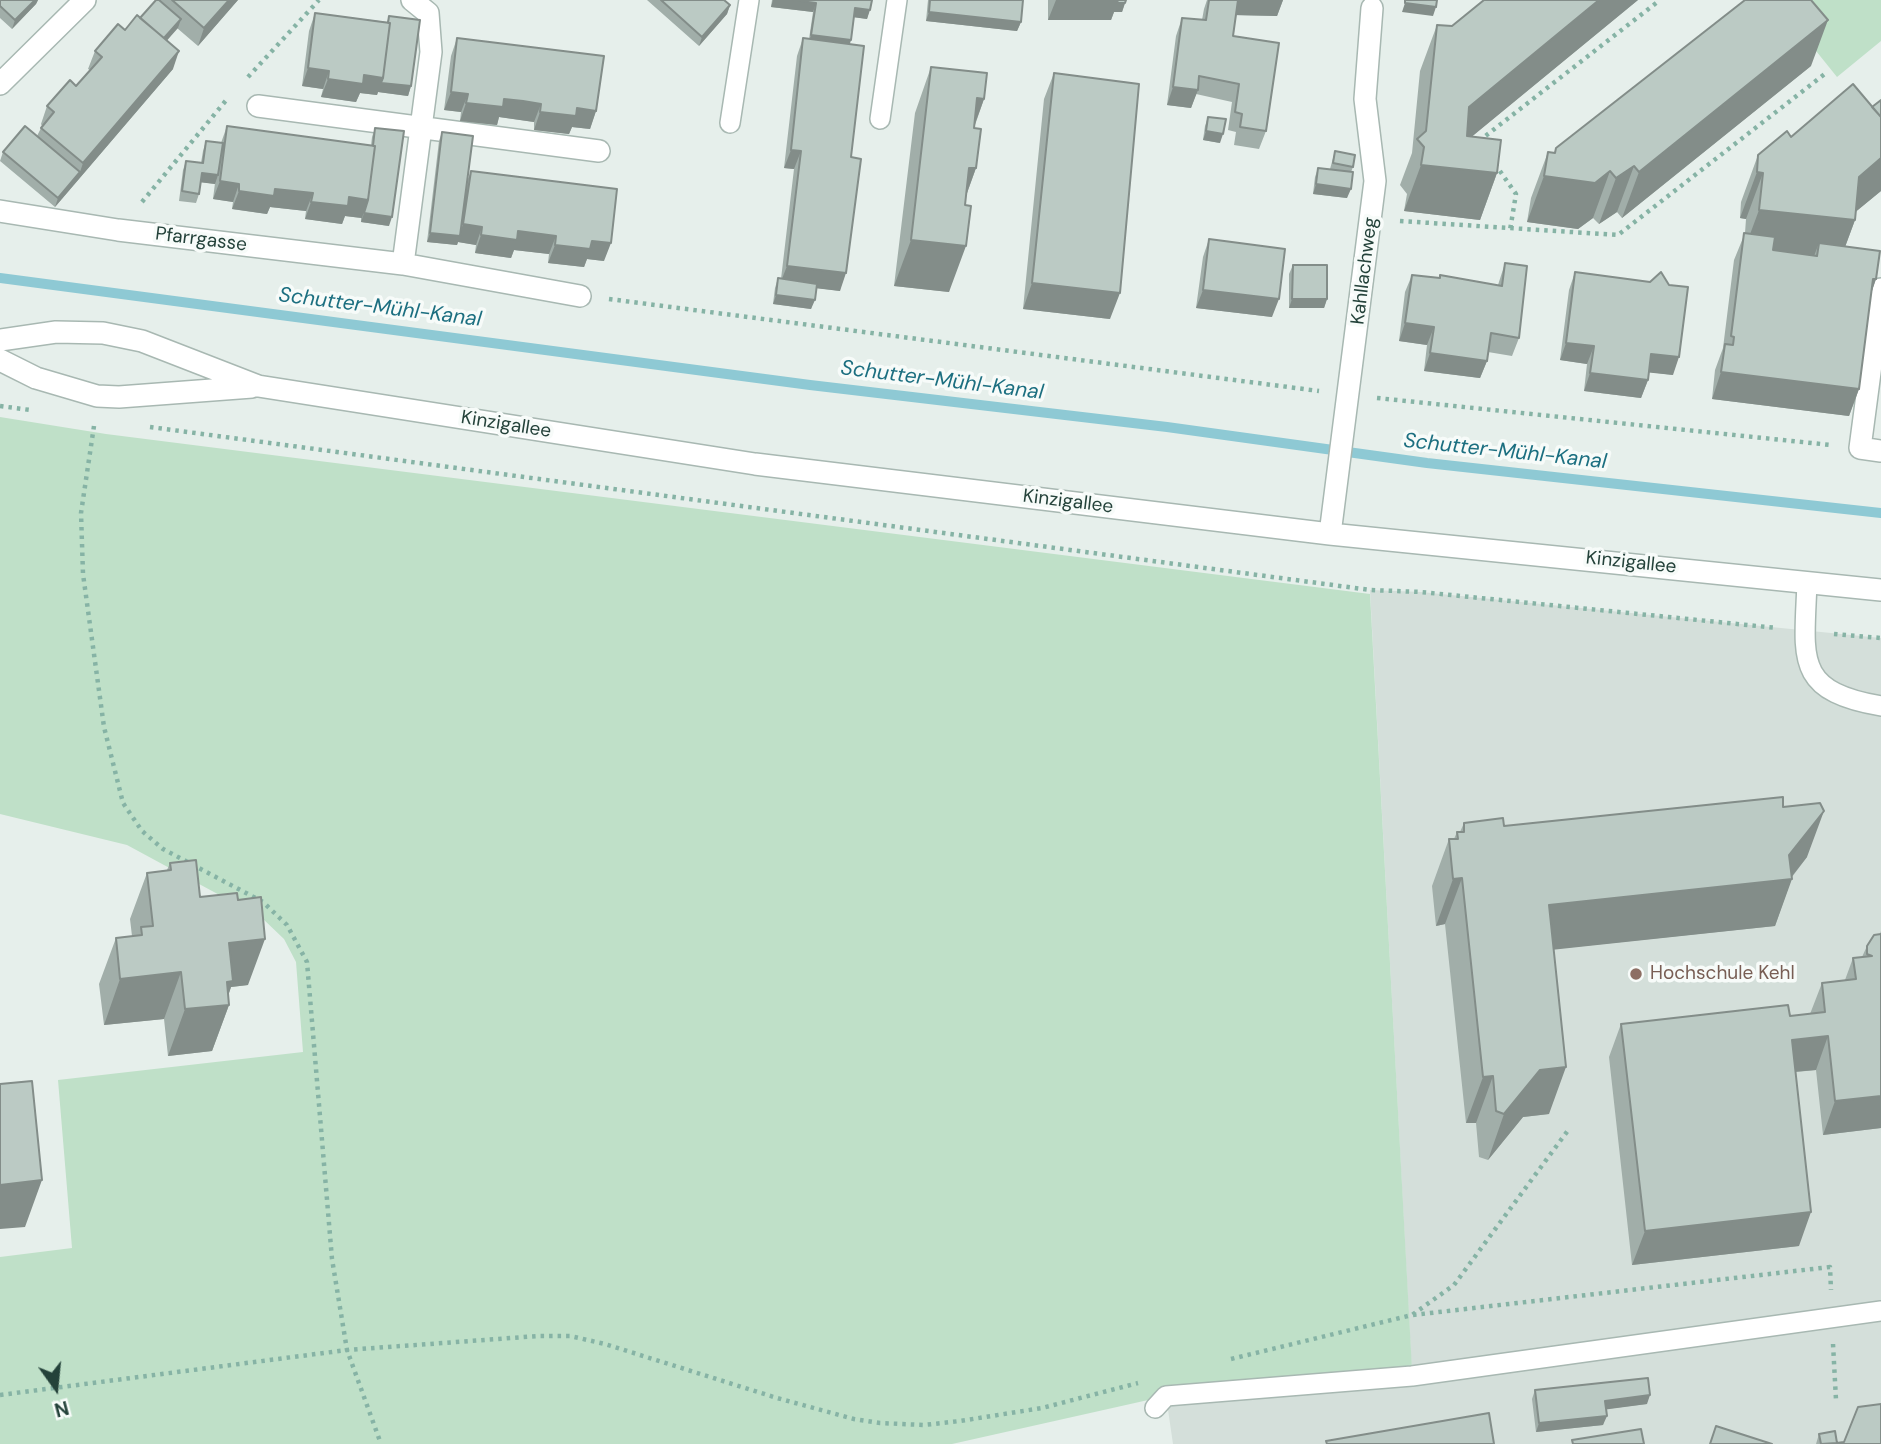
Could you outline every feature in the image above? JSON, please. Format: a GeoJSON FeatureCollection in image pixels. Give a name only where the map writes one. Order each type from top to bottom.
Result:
{"type":"FeatureCollection","features":[{"type":"Feature","properties":{"kind":"street"},"geometry":{"type":"LineString","coordinates":[[0,84],[85,0]]}},
{"type":"Feature","properties":{"kind":"street"},"geometry":{"type":"LineString","coordinates":[[403,264],[431,52],[428,13],[412,0]]}},
{"type":"Feature","properties":{"kind":"street","name":"Kahllachweg"},"geometry":{"type":"LineString","coordinates":[[1330,534],[1350,395],[1375,181],[1365,99],[1372,8]]}},
{"type":"Feature","properties":{"kind":"street"},"geometry":{"type":"LineString","coordinates":[[258,106],[599,151]]}},
{"type":"Feature","properties":{"kind":"street","name":"Pfarrgasse"},"geometry":{"type":"LineString","coordinates":[[0,211],[118,230],[403,264],[580,296]]}},
{"type":"Feature","properties":{"kind":"street"},"geometry":{"type":"LineString","coordinates":[[1870,449],[1881,289]]}},
{"type":"Feature","properties":{"kind":"street","name":"Kinzigallee"},"geometry":{"type":"LineString","coordinates":[[0,340],[56,332],[103,333],[142,341],[258,386],[755,464],[1330,534],[1881,590]]}},
{"type":"Feature","properties":{"kind":"street","name":"Kinzigallee"},"geometry":{"type":"LineString","coordinates":[[0,360],[36,378],[97,396],[119,397],[258,386]]}},
{"type":"Feature","properties":{"kind":"lane"},"geometry":{"type":"LineString","coordinates":[[730,123],[749,0]]}},
{"type":"Feature","properties":{"kind":"lane"},"geometry":{"type":"LineString","coordinates":[[880,119],[897,0]]}},
{"type":"Feature","properties":{"kind":"lane"},"geometry":{"type":"LineString","coordinates":[[1807,583],[1805,631],[1812,674],[1826,690],[1854,701],[1881,706]]}},
{"type":"Feature","properties":{"kind":"lane"},"geometry":{"type":"LineString","coordinates":[[1155,1408],[1166,1396],[1412,1376],[1881,1311]]}},
{"type":"Feature","properties":{"kind":"path"},"geometry":{"type":"LineString","coordinates":[[243,82],[319,0]]}},
{"type":"Feature","properties":{"kind":"path"},"geometry":{"type":"LineString","coordinates":[[1486,152],[1479,141],[1493,128],[1660,0]]}},
{"type":"Feature","properties":{"kind":"path"},"geometry":{"type":"LineString","coordinates":[[1371,219],[1618,235],[1826,73]]}},
{"type":"Feature","properties":{"kind":"path"},"geometry":{"type":"LineString","coordinates":[[118,230],[234,92]]}},
{"type":"Feature","properties":{"kind":"path"},"geometry":{"type":"LineString","coordinates":[[1494,162],[1516,194],[1510,230]]}},
{"type":"Feature","properties":{"kind":"path"},"geometry":{"type":"LineString","coordinates":[[580,296],[1350,395],[1870,449]]}},
{"type":"Feature","properties":{"kind":"path"},"geometry":{"type":"LineString","coordinates":[[95,420],[81,513],[83,574],[104,727],[123,803],[142,831],[163,849],[263,902],[293,934],[307,962],[332,1259],[347,1350],[381,1444]]}},
{"type":"Feature","properties":{"kind":"path"},"geometry":{"type":"LineString","coordinates":[[136,425],[1370,590],[1421,592],[1881,638]]}},
{"type":"Feature","properties":{"kind":"path"},"geometry":{"type":"LineString","coordinates":[[1412,1315],[1454,1285],[1569,1129]]}},
{"type":"Feature","properties":{"kind":"path"},"geometry":{"type":"LineString","coordinates":[[1227,1360],[1412,1315],[1830,1267],[1836,1400]]}},
{"type":"Feature","properties":{"kind":"path"},"geometry":{"type":"LineString","coordinates":[[0,1395],[347,1350],[570,1336],[853,1419],[924,1425],[1042,1408],[1148,1381]]}},
{"type":"Feature","properties":{"kind":"shaded area","name":"Hochschule Kehl"},"geometry":{"type":"Polygon","coordinates":[[[1370,590],[1421,592],[1881,638],[1881,1444],[1173,1444],[1166,1396],[1412,1375],[1370,590]]]}},
{"type":"Feature","properties":{"kind":"green space"},"geometry":{"type":"Polygon","coordinates":[[[1775,0],[1881,0],[1881,41],[1837,77],[1775,0]]]}},
{"type":"Feature","properties":{"kind":"green space"},"geometry":{"type":"Polygon","coordinates":[[[0,417],[106,434],[1370,594],[1412,1369],[1166,1396],[952,1444],[0,1444],[0,1257],[72,1248],[58,1080],[303,1052],[296,962],[284,939],[262,918],[127,845],[0,814],[0,417]]]}},
{"type":"Feature","properties":{"kind":"building"},"geometry":{"type":"Polygon","coordinates":[[[0,0],[35,0],[15,20],[0,6],[0,0]]]}},
{"type":"Feature","properties":{"kind":"building"},"geometry":{"type":"Polygon","coordinates":[[[156,0],[181,19],[164,38],[140,18],[156,0]]]}},
{"type":"Feature","properties":{"kind":"building"},"geometry":{"type":"Polygon","coordinates":[[[172,0],[229,0],[204,28],[172,0]]]}},
{"type":"Feature","properties":{"kind":"building"},"geometry":{"type":"Polygon","coordinates":[[[661,0],[724,0],[730,5],[702,37],[661,0]]]}},
{"type":"Feature","properties":{"kind":"building"},"geometry":{"type":"Polygon","coordinates":[[[793,0],[872,0],[870,10],[855,8],[851,40],[811,35],[816,3],[793,0]]]}},
{"type":"Feature","properties":{"kind":"building"},"geometry":{"type":"Polygon","coordinates":[[[930,0],[1023,0],[1021,22],[929,12],[930,0]]]}},
{"type":"Feature","properties":{"kind":"building"},"geometry":{"type":"Polygon","coordinates":[[[1209,0],[1238,0],[1233,36],[1279,43],[1266,131],[1240,127],[1242,114],[1235,112],[1239,84],[1199,76],[1198,90],[1173,87],[1182,18],[1206,20],[1209,0]]]}},
{"type":"Feature","properties":{"kind":"building"},"geometry":{"type":"Polygon","coordinates":[[[1405,0],[1437,0],[1436,7],[1405,3],[1405,0]]]}},
{"type":"Feature","properties":{"kind":"building"},"geometry":{"type":"Polygon","coordinates":[[[1484,0],[1599,0],[1469,107],[1467,136],[1501,140],[1497,173],[1421,165],[1424,147],[1417,139],[1426,131],[1437,25],[1452,26],[1484,0]]]}},
{"type":"Feature","properties":{"kind":"building"},"geometry":{"type":"Polygon","coordinates":[[[1745,0],[1811,0],[1828,20],[1639,172],[1634,166],[1616,178],[1610,171],[1595,183],[1544,176],[1548,152],[1555,153],[1556,148],[1745,0]]]}},
{"type":"Feature","properties":{"kind":"building"},"geometry":{"type":"Polygon","coordinates":[[[315,13],[390,23],[383,78],[364,75],[363,84],[328,79],[329,71],[308,68],[315,13]]]}},
{"type":"Feature","properties":{"kind":"building"},"geometry":{"type":"Polygon","coordinates":[[[137,15],[179,51],[83,163],[41,128],[54,112],[47,106],[70,80],[76,86],[102,57],[95,51],[118,24],[125,30],[137,15]]]}},
{"type":"Feature","properties":{"kind":"building"},"geometry":{"type":"Polygon","coordinates":[[[389,16],[420,20],[411,86],[381,83],[389,16]]]}},
{"type":"Feature","properties":{"kind":"building"},"geometry":{"type":"Polygon","coordinates":[[[457,38],[604,56],[596,111],[577,108],[576,116],[540,112],[541,104],[504,99],[503,107],[466,103],[468,94],[451,92],[457,38]]]}},
{"type":"Feature","properties":{"kind":"building"},"geometry":{"type":"Polygon","coordinates":[[[803,38],[864,46],[851,157],[861,159],[846,273],[787,266],[801,151],[791,150],[803,38]]]}},
{"type":"Feature","properties":{"kind":"building"},"geometry":{"type":"Polygon","coordinates":[[[931,67],[987,73],[984,99],[977,98],[974,128],[981,129],[976,168],[969,168],[965,205],[971,206],[966,246],[911,240],[931,67]]]}},
{"type":"Feature","properties":{"kind":"building"},"geometry":{"type":"Polygon","coordinates":[[[1054,73],[1139,84],[1120,293],[1032,283],[1054,73]]]}},
{"type":"Feature","properties":{"kind":"building"},"geometry":{"type":"Polygon","coordinates":[[[1853,84],[1881,117],[1881,158],[1859,177],[1855,220],[1759,210],[1763,173],[1757,172],[1758,155],[1787,131],[1791,137],[1853,84]]]}},
{"type":"Feature","properties":{"kind":"building"},"geometry":{"type":"Polygon","coordinates":[[[1881,100],[1881,117],[1872,107],[1881,100]]]}},
{"type":"Feature","properties":{"kind":"building"},"geometry":{"type":"Polygon","coordinates":[[[1208,117],[1226,119],[1223,134],[1206,131],[1208,117]]]}},
{"type":"Feature","properties":{"kind":"building"},"geometry":{"type":"Polygon","coordinates":[[[25,126],[80,172],[58,198],[3,152],[25,126]]]}},
{"type":"Feature","properties":{"kind":"building"},"geometry":{"type":"Polygon","coordinates":[[[227,126],[375,146],[368,200],[349,197],[348,206],[311,202],[313,193],[275,189],[274,196],[239,191],[239,184],[220,181],[227,126]]]}},
{"type":"Feature","properties":{"kind":"building"},"geometry":{"type":"Polygon","coordinates":[[[375,128],[404,131],[392,217],[364,213],[375,146],[375,128]]]}},
{"type":"Feature","properties":{"kind":"building"},"geometry":{"type":"Polygon","coordinates":[[[442,132],[473,136],[460,236],[430,233],[442,132]]]}},
{"type":"Feature","properties":{"kind":"building"},"geometry":{"type":"Polygon","coordinates":[[[206,141],[223,143],[218,175],[202,173],[199,194],[182,191],[186,161],[203,163],[206,141]]]}},
{"type":"Feature","properties":{"kind":"building"},"geometry":{"type":"Polygon","coordinates":[[[1335,151],[1355,155],[1353,167],[1333,163],[1335,151]]]}},
{"type":"Feature","properties":{"kind":"building"},"geometry":{"type":"Polygon","coordinates":[[[1318,168],[1353,172],[1351,189],[1316,184],[1318,168]]]}},
{"type":"Feature","properties":{"kind":"building"},"geometry":{"type":"Polygon","coordinates":[[[471,171],[617,189],[611,243],[592,241],[590,249],[555,245],[556,236],[518,231],[517,240],[481,235],[482,227],[463,224],[471,171]]]}},
{"type":"Feature","properties":{"kind":"building"},"geometry":{"type":"Polygon","coordinates":[[[1744,233],[1775,237],[1773,250],[1817,256],[1819,243],[1880,251],[1876,279],[1873,279],[1859,389],[1721,372],[1725,344],[1733,345],[1734,337],[1731,336],[1744,233]]]}},
{"type":"Feature","properties":{"kind":"building"},"geometry":{"type":"Polygon","coordinates":[[[1209,239],[1285,249],[1279,299],[1203,290],[1209,239]]]}},
{"type":"Feature","properties":{"kind":"building"},"geometry":{"type":"Polygon","coordinates":[[[1505,263],[1527,266],[1519,338],[1491,333],[1487,361],[1430,353],[1434,327],[1405,323],[1412,275],[1440,278],[1440,275],[1502,286],[1505,263]]]}},
{"type":"Feature","properties":{"kind":"building"},"geometry":{"type":"Polygon","coordinates":[[[1293,265],[1327,265],[1327,299],[1292,299],[1293,265]]]}},
{"type":"Feature","properties":{"kind":"building"},"geometry":{"type":"Polygon","coordinates":[[[1575,272],[1650,282],[1661,272],[1669,285],[1688,287],[1679,357],[1651,354],[1648,380],[1590,373],[1594,346],[1566,343],[1575,272]]]}},
{"type":"Feature","properties":{"kind":"building"},"geometry":{"type":"Polygon","coordinates":[[[778,278],[817,284],[815,300],[776,295],[778,278]]]}},
{"type":"Feature","properties":{"kind":"building"},"geometry":{"type":"Polygon","coordinates":[[[1783,797],[1783,807],[1820,803],[1824,811],[1789,855],[1792,879],[1549,905],[1566,1067],[1540,1070],[1504,1114],[1496,1111],[1493,1076],[1483,1077],[1462,878],[1453,879],[1449,839],[1458,839],[1457,832],[1464,832],[1464,823],[1503,818],[1504,826],[1783,797]]]}},
{"type":"Feature","properties":{"kind":"building"},"geometry":{"type":"Polygon","coordinates":[[[196,860],[200,897],[237,893],[238,900],[261,897],[265,939],[229,943],[233,981],[227,982],[229,1005],[185,1009],[181,972],[120,979],[116,938],[142,935],[141,927],[153,926],[147,873],[171,870],[170,863],[196,860]]]}},
{"type":"Feature","properties":{"kind":"building"},"geometry":{"type":"Polygon","coordinates":[[[1881,934],[1881,1096],[1835,1101],[1828,1036],[1792,1040],[1811,1212],[1645,1231],[1621,1024],[1788,1005],[1790,1016],[1825,1012],[1822,983],[1856,979],[1853,958],[1872,956],[1867,954],[1867,946],[1874,935],[1881,934]]]}},
{"type":"Feature","properties":{"kind":"building"},"geometry":{"type":"Polygon","coordinates":[[[32,1081],[42,1180],[0,1185],[0,1084],[32,1081]]]}},
{"type":"Feature","properties":{"kind":"building"},"geometry":{"type":"Polygon","coordinates":[[[1648,1378],[1650,1395],[1605,1401],[1607,1416],[1539,1423],[1535,1390],[1648,1378]]]}},
{"type":"Feature","properties":{"kind":"building"},"geometry":{"type":"Polygon","coordinates":[[[1881,1404],[1881,1444],[1829,1444],[1844,1442],[1858,1407],[1881,1404]]]}},
{"type":"Feature","properties":{"kind":"building"},"geometry":{"type":"Polygon","coordinates":[[[1489,1413],[1494,1444],[1327,1444],[1326,1441],[1489,1413]]]}},
{"type":"Feature","properties":{"kind":"building"},"geometry":{"type":"Polygon","coordinates":[[[1716,1426],[1772,1444],[1710,1444],[1716,1426]]]}},
{"type":"Feature","properties":{"kind":"building"},"geometry":{"type":"Polygon","coordinates":[[[1641,1429],[1644,1444],[1573,1444],[1572,1440],[1641,1429]]]}},
{"type":"Feature","properties":{"kind":"building"},"geometry":{"type":"Polygon","coordinates":[[[1835,1431],[1837,1443],[1821,1444],[1819,1434],[1835,1431]]]}},
{"type":"Feature","properties":{"kind":"waterway","name":"Schutter-Mühl-Kanal"},"geometry":{"type":"LineString","coordinates":[[0,278],[810,385],[1167,427],[1427,463],[1881,513]]}},
{"type":"Feature","properties":{"kind":"place","name":"Hochschule Kehl"},"geometry":{"type":"Point","coordinates":[1636,974]}}]}
